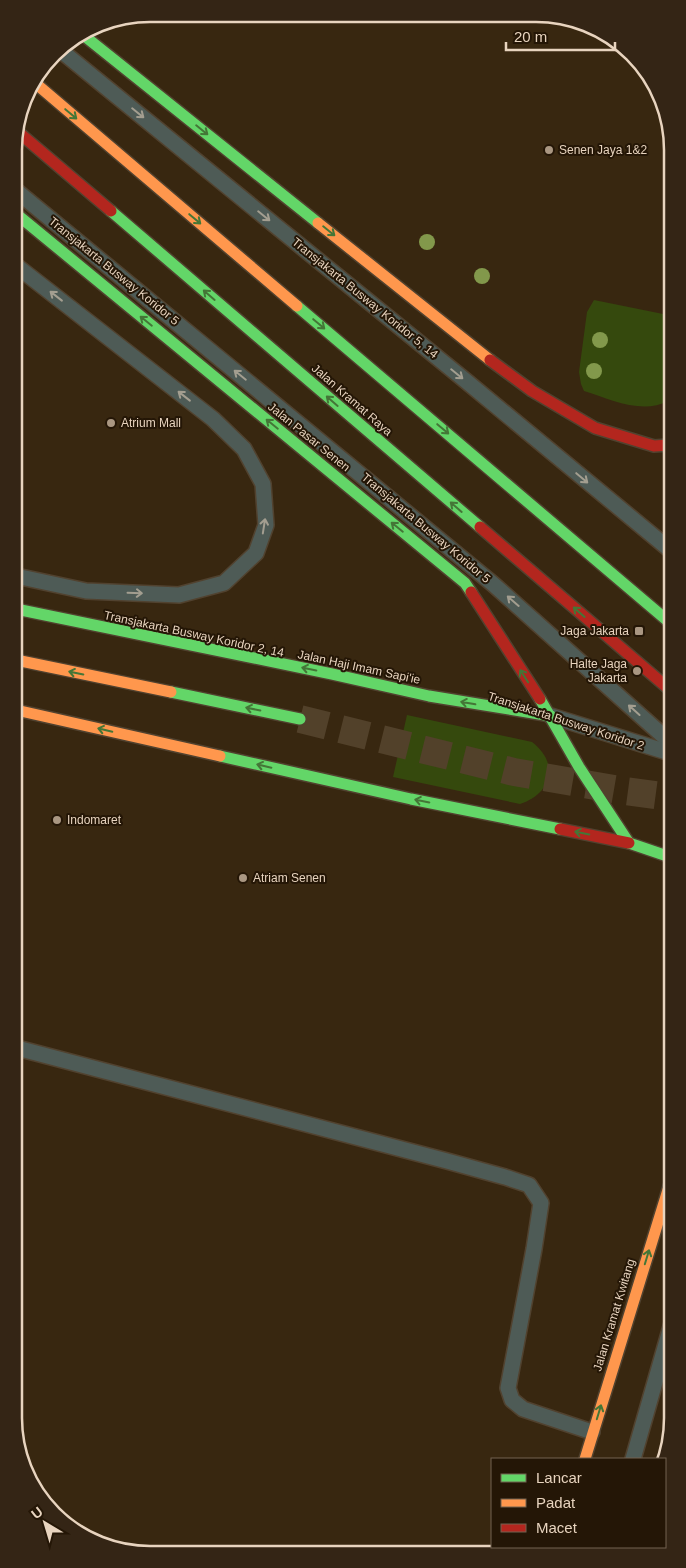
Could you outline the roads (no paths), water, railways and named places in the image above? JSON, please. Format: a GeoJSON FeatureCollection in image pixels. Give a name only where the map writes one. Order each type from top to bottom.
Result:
{"type":"FeatureCollection","features":[{"type":"Feature","properties":{"kind":"main road"},"geometry":{"type":"LineString","coordinates":[[89,39],[532,391],[595,428],[654,446],[664,445]]}},
{"type":"Feature","properties":{"kind":"main road"},"geometry":{"type":"LineString","coordinates":[[40,87],[664,617]]}},
{"type":"Feature","properties":{"kind":"main road","name":"Jalan Kramat Raya"},"geometry":{"type":"LineString","coordinates":[[24,137],[664,684]]}},
{"type":"Feature","properties":{"kind":"main road","name":"Jalan Pasar Senen"},"geometry":{"type":"LineString","coordinates":[[23,219],[465,583],[550,716]]}},
{"type":"Feature","properties":{"kind":"main road","name":"Jalan Haji Imam Sapi'ie"},"geometry":{"type":"LineString","coordinates":[[23,610],[430,696],[550,716]]}},
{"type":"Feature","properties":{"kind":"main road"},"geometry":{"type":"LineString","coordinates":[[23,661],[300,719]]}},
{"type":"Feature","properties":{"kind":"main road"},"geometry":{"type":"LineString","coordinates":[[23,711],[411,799],[630,843],[663,855]]}},
{"type":"Feature","properties":{"kind":"main road"},"geometry":{"type":"LineString","coordinates":[[550,716],[579,767],[630,843]]}},
{"type":"Feature","properties":{"kind":"main road","name":"Jalan Kramat Kwitang"},"geometry":{"type":"LineString","coordinates":[[585,1458],[663,1205]]}},
{"type":"Feature","properties":{"kind":"lane","name":"Transjakarta Busway Koridor 5, 14"},"geometry":{"type":"LineString","coordinates":[[66,54],[466,381],[664,546]]}},
{"type":"Feature","properties":{"kind":"lane","name":"Transjakarta Busway Koridor 5"},"geometry":{"type":"LineString","coordinates":[[23,196],[493,584],[664,736]]}},
{"type":"Feature","properties":{"kind":"lane"},"geometry":{"type":"LineString","coordinates":[[23,271],[213,419],[244,449],[263,484],[266,525],[256,553],[224,583],[179,595],[86,591],[23,577]]}},
{"type":"Feature","properties":{"kind":"lane","name":"Transjakarta Busway Koridor 2, 14"},"geometry":{"type":"LineString","coordinates":[[23,597],[432,684]]}},
{"type":"Feature","properties":{"kind":"lane","name":"Transjakarta Busway Koridor 2"},"geometry":{"type":"LineString","coordinates":[[432,684],[503,699],[550,716],[664,751]]}},
{"type":"Feature","properties":{"kind":"lane"},"geometry":{"type":"LineString","coordinates":[[22,1049],[448,1161],[529,1185],[541,1203],[508,1388],[512,1400],[522,1409],[592,1432]]}},
{"type":"Feature","properties":{"kind":"lane"},"geometry":{"type":"LineString","coordinates":[[633,1458],[663,1353]]}},
{"type":"Feature","properties":{"kind":"tunnel"},"geometry":{"type":"LineString","coordinates":[[300,719],[514,772],[663,796]]}},
{"type":"Feature","properties":{"kind":"place","name":"Senen Jaya 1&2"},"geometry":{"type":"Point","coordinates":[549,150]}},
{"type":"Feature","properties":{"kind":"place","name":"Atrium Mall"},"geometry":{"type":"Point","coordinates":[111,423]}},
{"type":"Feature","properties":{"kind":"place","name":"Jaga Jakarta"},"geometry":{"type":"Point","coordinates":[639,631]}},
{"type":"Feature","properties":{"kind":"place","name":"Halte Jaga Jakarta"},"geometry":{"type":"Point","coordinates":[637,671]}},
{"type":"Feature","properties":{"kind":"place","name":"Indomaret"},"geometry":{"type":"Point","coordinates":[57,820]}},
{"type":"Feature","properties":{"kind":"place","name":"Atriam Senen"},"geometry":{"type":"Point","coordinates":[243,878]}}]}
